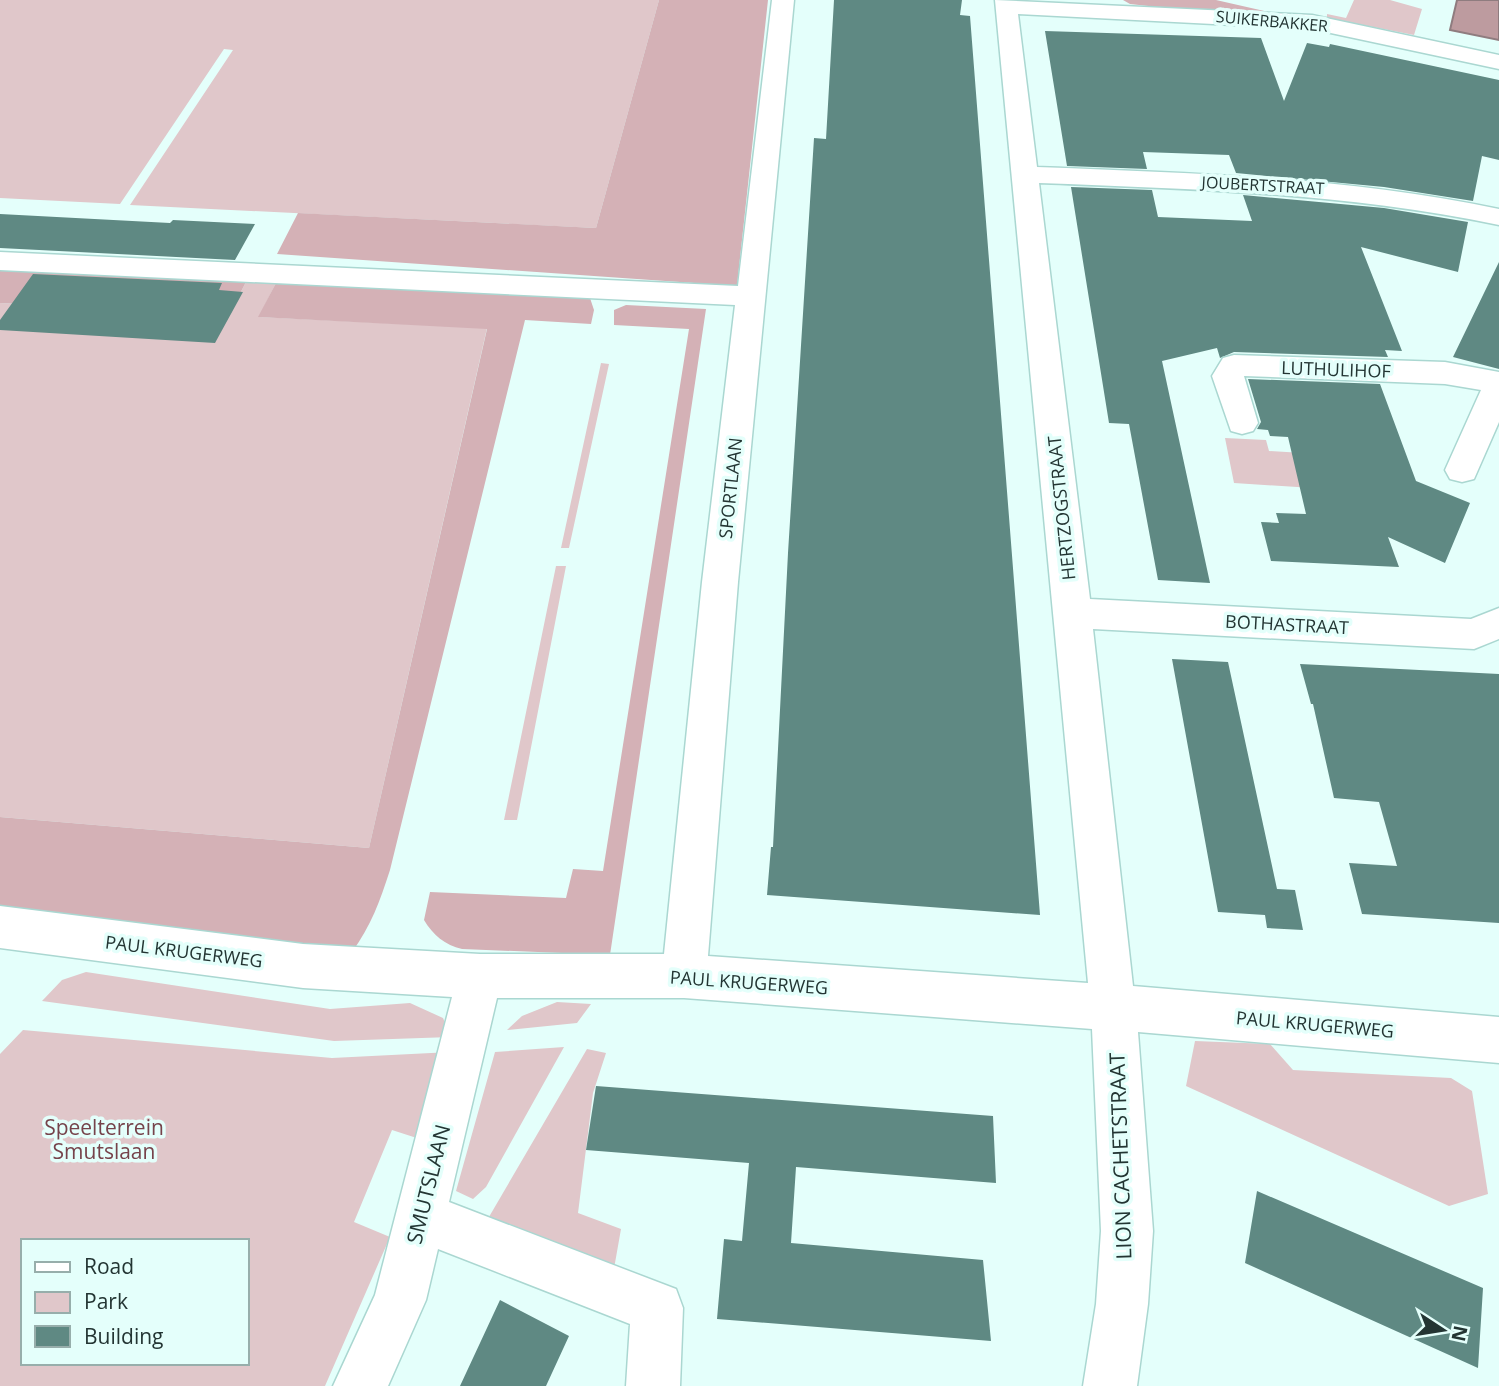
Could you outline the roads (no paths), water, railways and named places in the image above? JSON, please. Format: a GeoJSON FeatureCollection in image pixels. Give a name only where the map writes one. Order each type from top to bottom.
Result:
{"type":"FeatureCollection","features":[{"type":"Feature","properties":{"kind":"street","name":"SPORTLAAN"},"geometry":{"type":"LineString","coordinates":[[684,976],[720,582],[783,0]]}},
{"type":"Feature","properties":{"kind":"street","name":"SUIKERBAKKER"},"geometry":{"type":"LineString","coordinates":[[1006,4],[1108,5],[1312,22],[1499,62]]}},
{"type":"Feature","properties":{"kind":"street","name":"HERTZOGSTRAAT"},"geometry":{"type":"LineString","coordinates":[[1006,4],[1113,1008]]}},
{"type":"Feature","properties":{"kind":"street","name":"JOUBERTSTRAAT"},"geometry":{"type":"LineString","coordinates":[[1024,175],[1298,185],[1403,198],[1499,217]]}},
{"type":"Feature","properties":{"kind":"street"},"geometry":{"type":"LineString","coordinates":[[0,261],[750,296]]}},
{"type":"Feature","properties":{"kind":"street","name":"LUTHULIHOF"},"geometry":{"type":"LineString","coordinates":[[1242,424],[1228,376],[1234,365],[1445,373],[1499,384],[1462,470]]}},
{"type":"Feature","properties":{"kind":"street","name":"BOTHASTRAAT"},"geometry":{"type":"LineString","coordinates":[[1073,613],[1474,634],[1499,623]]}},
{"type":"Feature","properties":{"kind":"street","name":"PAUL KRUGERWEG"},"geometry":{"type":"LineString","coordinates":[[0,927],[303,966],[480,976],[684,976],[1333,1024],[1499,1041]]}},
{"type":"Feature","properties":{"kind":"street","name":"SMUTSLAAN"},"geometry":{"type":"LineString","coordinates":[[360,1386],[400,1300],[480,976]]}},
{"type":"Feature","properties":{"kind":"street","name":"LION CACHETSTRAAT"},"geometry":{"type":"LineString","coordinates":[[1110,1386],[1122,1304],[1127,1231],[1113,1008]]}},
{"type":"Feature","properties":{"kind":"street"},"geometry":{"type":"LineString","coordinates":[[421,1214],[469,1237],[657,1308],[653,1386]]}},
{"type":"Feature","properties":{"kind":"park label","name":"Speelterrein Smutslaan"},"geometry":{"type":"Point","coordinates":[104,1139]}}]}
